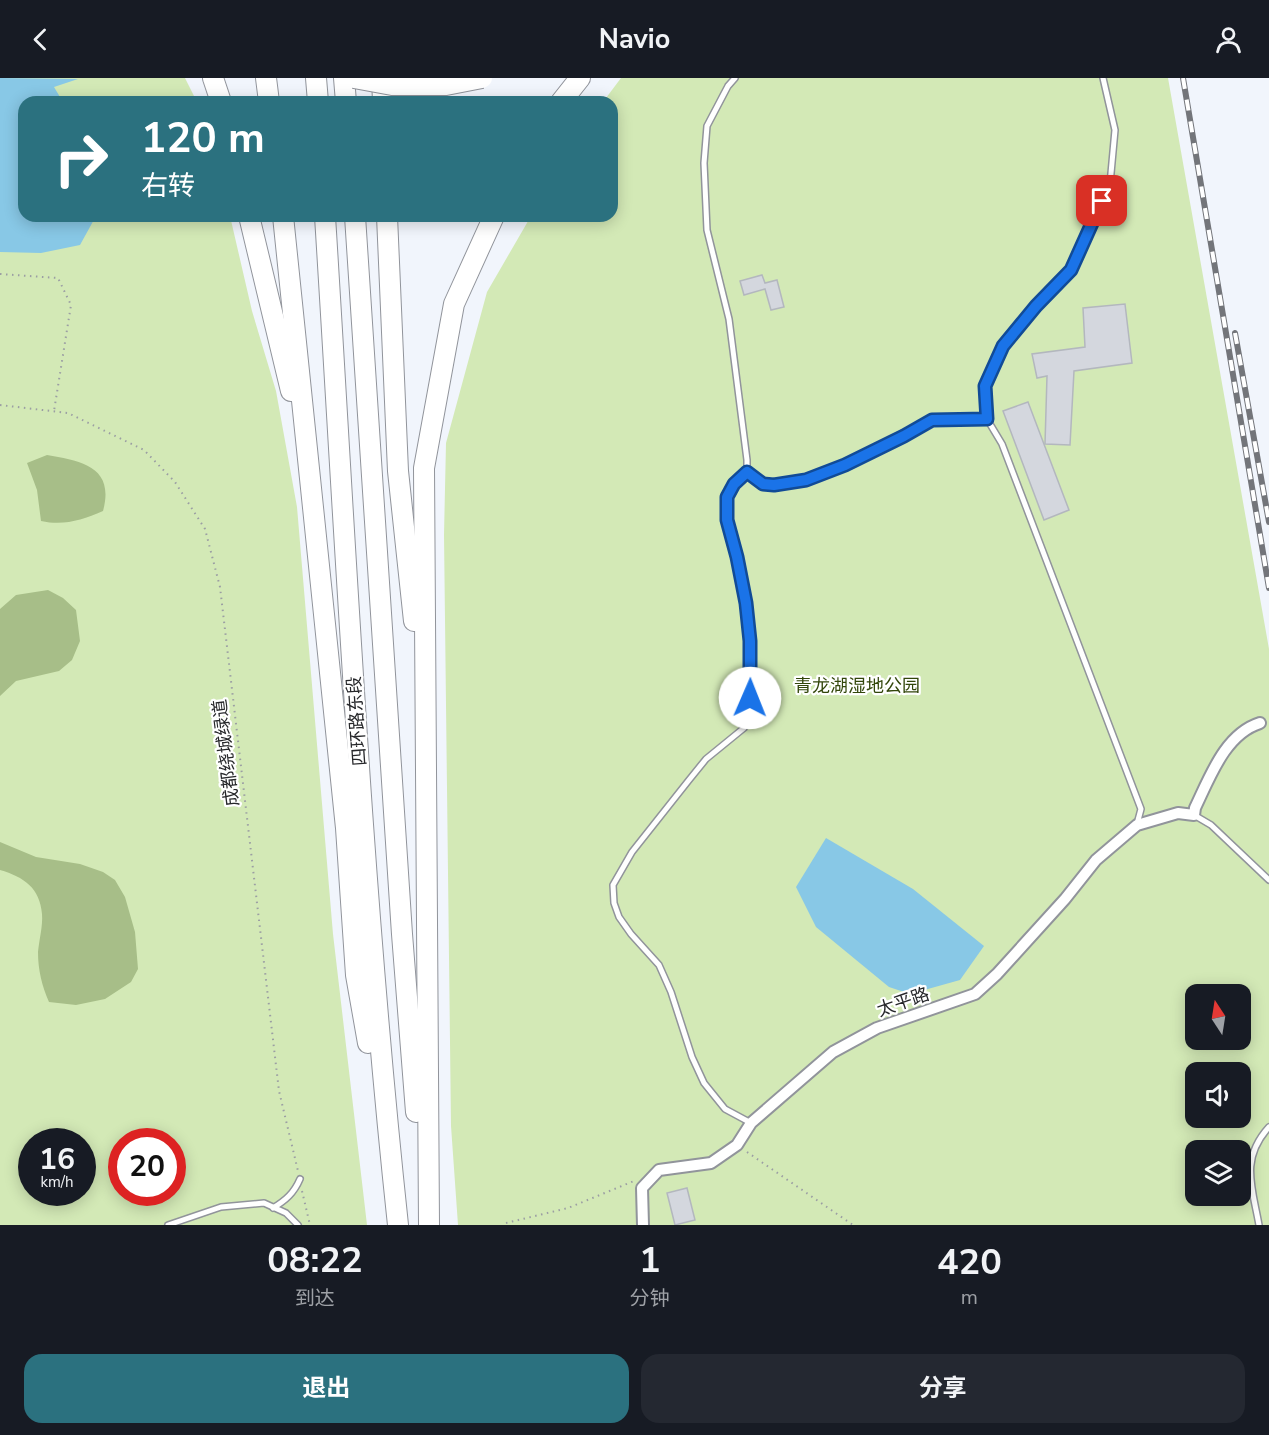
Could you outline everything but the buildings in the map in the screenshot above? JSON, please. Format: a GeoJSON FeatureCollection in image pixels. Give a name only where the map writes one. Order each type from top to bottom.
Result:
{"type":"FeatureCollection","features":[{"type":"Feature","properties":{"kind":"highway"},"geometry":{"type":"LineString","coordinates":[[213,78],[219,96]]}},
{"type":"Feature","properties":{"kind":"highway"},"geometry":{"type":"LineString","coordinates":[[266,78],[268,96]]}},
{"type":"Feature","properties":{"kind":"highway"},"geometry":{"type":"LineString","coordinates":[[316,78],[318,96]]}},
{"type":"Feature","properties":{"kind":"highway"},"geometry":{"type":"LineString","coordinates":[[344,78],[346,96]]}},
{"type":"Feature","properties":{"kind":"highway"},"geometry":{"type":"LineString","coordinates":[[354,78],[392,85],[446,85],[482,78]]}},
{"type":"Feature","properties":{"kind":"highway"},"geometry":{"type":"LineString","coordinates":[[382,78],[383,96]]}},
{"type":"Feature","properties":{"kind":"highway"},"geometry":{"type":"LineString","coordinates":[[566,96],[580,78]]}},
{"type":"Feature","properties":{"kind":"highway"},"geometry":{"type":"LineString","coordinates":[[250,222],[310,483]]}},
{"type":"Feature","properties":{"kind":"highway"},"geometry":{"type":"LineString","coordinates":[[284,222],[346,828],[356,975],[391,1162]]}},
{"type":"Feature","properties":{"kind":"highway","name":"四环路东段"},"geometry":{"type":"LineString","coordinates":[[325,222],[370,926],[398,1225]]}},
{"type":"Feature","properties":{"kind":"highway","name":"四环路东段"},"geometry":{"type":"LineString","coordinates":[[355,222],[402,934],[427,1225]]}},
{"type":"Feature","properties":{"kind":"highway"},"geometry":{"type":"LineString","coordinates":[[387,222],[398,471],[425,734]]}},
{"type":"Feature","properties":{"kind":"highway"},"geometry":{"type":"LineString","coordinates":[[427,1225],[424,468],[454,304],[491,222]]}},
{"type":"Feature","properties":{"kind":"street"},"geometry":{"type":"LineString","coordinates":[[1194,815],[1215,765],[1239,733],[1249,726],[1260,723]]}},
{"type":"Feature","properties":{"kind":"street","name":"太平路"},"geometry":{"type":"LineString","coordinates":[[658,1170],[711,1163],[737,1145],[751,1123],[833,1052],[877,1029],[975,993],[997,974],[1050,916],[1096,860],[1137,825],[1178,813],[1194,815]]}},
{"type":"Feature","properties":{"kind":"street"},"geometry":{"type":"LineString","coordinates":[[643,1225],[642,1188],[658,1170]]}},
{"type":"Feature","properties":{"kind":"lane"},"geometry":{"type":"LineString","coordinates":[[735,78],[728,86],[706,126],[704,163],[707,230],[729,319],[747,460],[747,472],[734,484],[727,497],[727,520],[746,603],[750,641],[750,712],[744,728],[706,759],[689,780],[632,852],[613,885],[614,903],[619,917],[659,965],[671,992],[692,1057],[704,1083],[725,1109],[751,1123]]}},
{"type":"Feature","properties":{"kind":"lane"},"geometry":{"type":"LineString","coordinates":[[1103,78],[1115,130],[1110,184],[1071,270],[1036,306],[1003,346],[985,386],[987,419],[1002,444],[1141,809],[1137,825]]}},
{"type":"Feature","properties":{"kind":"lane"},"geometry":{"type":"LineString","coordinates":[[747,472],[763,484],[774,485],[806,480],[845,465],[932,420],[987,419]]}},
{"type":"Feature","properties":{"kind":"lane"},"geometry":{"type":"LineString","coordinates":[[1194,815],[1211,825],[1269,880]]}},
{"type":"Feature","properties":{"kind":"lane"},"geometry":{"type":"LineString","coordinates":[[1260,1225],[1250,1177],[1251,1154],[1258,1139],[1269,1127]]}},
{"type":"Feature","properties":{"kind":"lane"},"geometry":{"type":"LineString","coordinates":[[273,1208],[284,1202],[295,1190],[300,1179]]}},
{"type":"Feature","properties":{"kind":"lane"},"geometry":{"type":"LineString","coordinates":[[168,1225],[221,1207],[264,1203],[285,1213],[298,1225]]}},
{"type":"Feature","properties":{"kind":"path"},"geometry":{"type":"LineString","coordinates":[[0,274],[58,278],[71,305],[54,411]]}},
{"type":"Feature","properties":{"kind":"path","name":"成都绕城绿道"},"geometry":{"type":"LineString","coordinates":[[0,405],[68,413],[144,450],[175,482],[205,529],[220,587],[279,1091],[310,1225]]}},
{"type":"Feature","properties":{"kind":"path"},"geometry":{"type":"LineString","coordinates":[[737,1145],[853,1225]]}},
{"type":"Feature","properties":{"kind":"path"},"geometry":{"type":"LineString","coordinates":[[506,1223],[568,1208],[658,1170]]}},
{"type":"Feature","properties":{"kind":"green space"},"geometry":{"type":"Polygon","coordinates":[[[0,78],[185,78],[194,96],[18,96],[18,222],[231,222],[252,311],[276,391],[297,507],[333,934],[367,1225],[0,1225],[0,78]]]}},
{"type":"Feature","properties":{"kind":"green space","name":"青龙湖湿地公园"},"geometry":{"type":"Polygon","coordinates":[[[621,78],[1168,78],[1269,649],[1269,1225],[458,1225],[451,1126],[444,535],[446,443],[487,292],[528,222],[618,222],[618,96],[608,96],[621,78]]]}},
{"type":"Feature","properties":{"kind":"green space"},"geometry":{"type":"Polygon","coordinates":[[[47,455],[83,464],[100,476],[105,496],[103,511],[73,521],[57,523],[41,521],[37,490],[27,463],[47,455]]]}},
{"type":"Feature","properties":{"kind":"green space"},"geometry":{"type":"Polygon","coordinates":[[[48,590],[63,598],[76,610],[80,641],[72,660],[59,671],[16,681],[0,696],[0,609],[16,595],[48,590]]]}},
{"type":"Feature","properties":{"kind":"green space"},"geometry":{"type":"Polygon","coordinates":[[[0,842],[36,857],[80,864],[103,872],[115,880],[125,897],[135,932],[138,969],[131,982],[105,999],[76,1005],[49,1002],[42,984],[39,965],[41,905],[29,885],[16,876],[0,870],[0,842]]]}},
{"type":"Feature","properties":{"kind":"water"},"geometry":{"type":"Polygon","coordinates":[[[0,78],[78,79],[54,87],[59,96],[18,96],[18,222],[93,222],[80,245],[41,253],[0,252],[0,78]]]}},
{"type":"Feature","properties":{"kind":"water"},"geometry":{"type":"Polygon","coordinates":[[[826,838],[913,889],[984,946],[960,980],[910,994],[889,987],[816,927],[796,887],[826,838]]]}},
{"type":"Feature","properties":{"kind":"railway"},"geometry":{"type":"LineString","coordinates":[[1183,78],[1269,588]]}},
{"type":"Feature","properties":{"kind":"railway"},"geometry":{"type":"LineString","coordinates":[[1235,333],[1269,522]]}},
{"type":"Feature","properties":{"kind":"route"},"geometry":{"type":"LineString","coordinates":[[750,698],[750,641],[746,603],[727,520],[727,497],[734,484],[747,472],[763,484],[774,485],[806,480],[845,465],[932,420],[987,419],[985,386],[1003,346],[1036,306],[1071,270],[1102,201]]}}]}
